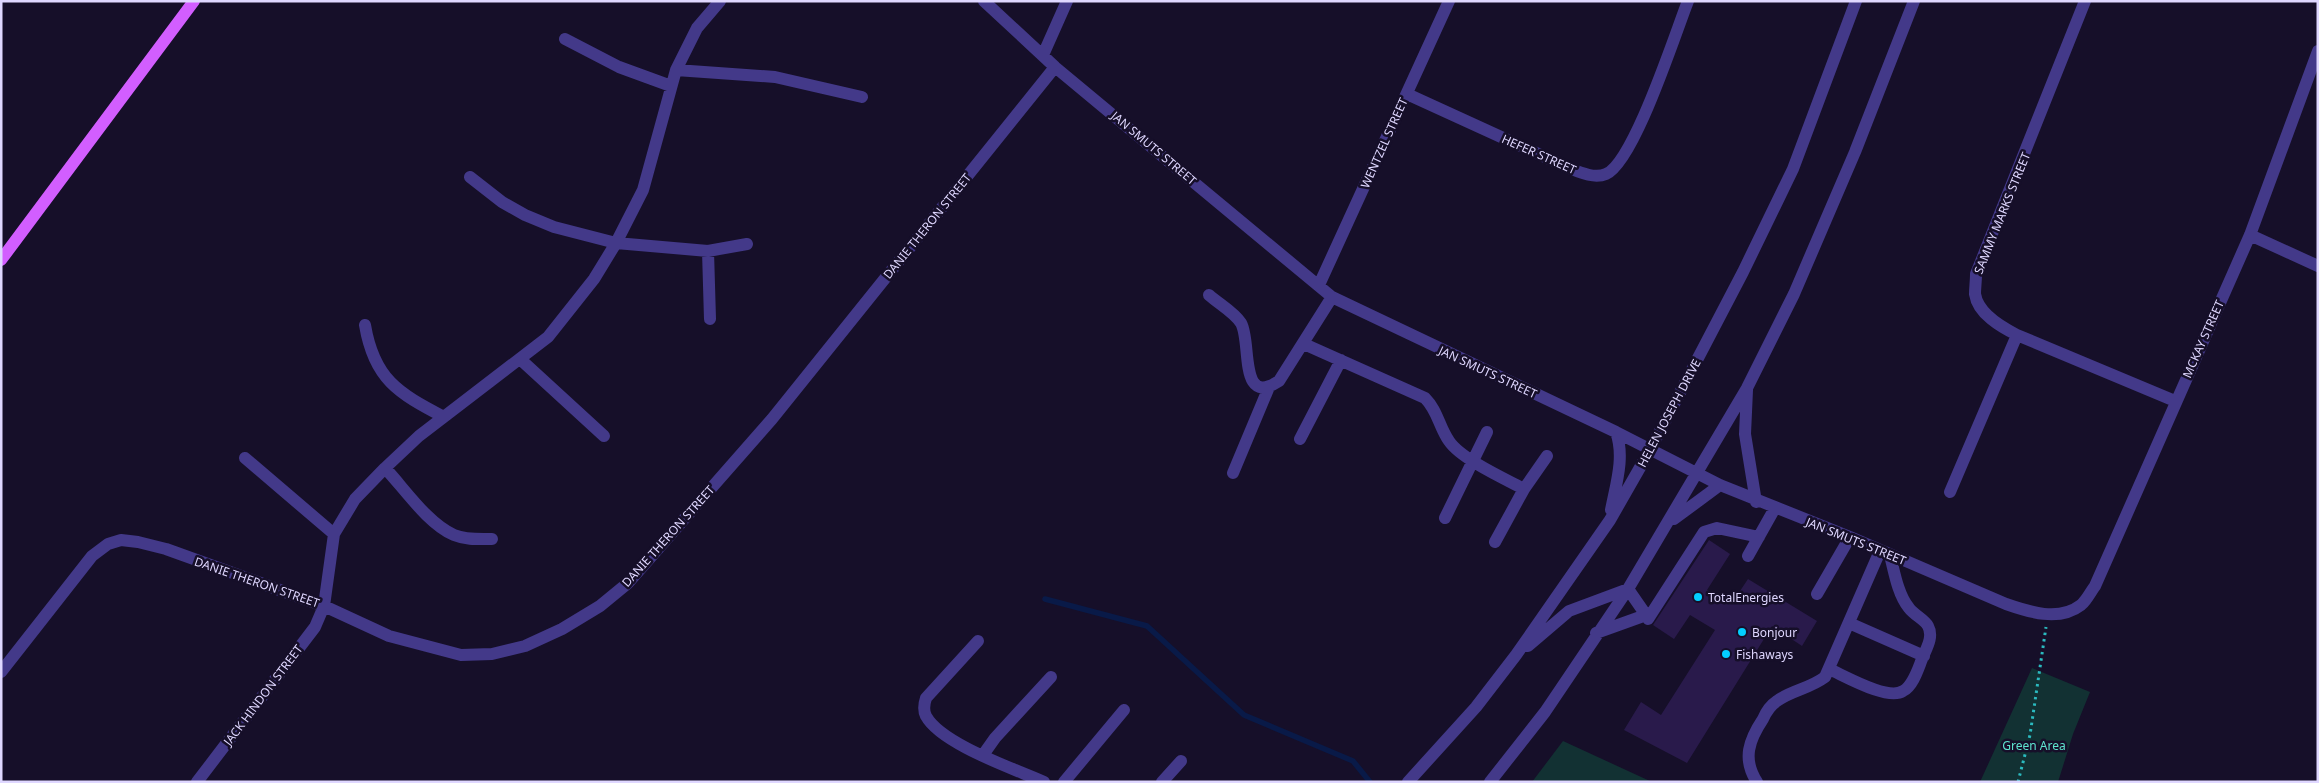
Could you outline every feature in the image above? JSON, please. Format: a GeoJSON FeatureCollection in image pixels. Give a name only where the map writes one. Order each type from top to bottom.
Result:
{"type":"FeatureCollection","features":[{"type":"Feature","properties":{"kind":"main road"},"geometry":{"type":"LineString","coordinates":[[1,260],[194,1]]}},
{"type":"Feature","properties":{"kind":"street"},"geometry":{"type":"LineString","coordinates":[[245,458],[334,534],[355,499],[385,468],[444,417],[548,337],[594,279],[616,243],[643,190],[676,70],[697,28],[720,1]]}},
{"type":"Feature","properties":{"kind":"street","name":"JAN SMUTS STREET"},"geometry":{"type":"LineString","coordinates":[[984,1],[1056,67],[1332,297],[1616,432],[1696,475],[1756,502],[1776,508],[1850,538],[2006,604],[2027,611],[2048,614],[2066,613]]}},
{"type":"Feature","properties":{"kind":"street"},"geometry":{"type":"LineString","coordinates":[[1043,55],[1067,1]]}},
{"type":"Feature","properties":{"kind":"street","name":"WENTZEL STREET"},"geometry":{"type":"LineString","coordinates":[[1319,285],[1449,1]]}},
{"type":"Feature","properties":{"kind":"street","name":"HEFER STREET"},"geometry":{"type":"LineString","coordinates":[[1407,94],[1568,168],[1587,175],[1606,174],[1621,161],[1637,131],[1688,1]]}},
{"type":"Feature","properties":{"kind":"street","name":"HELEN JOSEPH DRIVE"},"geometry":{"type":"LineString","coordinates":[[1408,782],[1476,707],[1516,655],[1610,520],[1650,450],[1743,272],[1793,169],[1856,1]]}},
{"type":"Feature","properties":{"kind":"street"},"geometry":{"type":"LineString","coordinates":[[1490,782],[1545,712],[1628,589],[1747,388],[1798,285],[1855,152],[1914,1]]}},
{"type":"Feature","properties":{"kind":"street","name":"SAMMY MARKS STREET"},"geometry":{"type":"LineString","coordinates":[[2084,1],[2044,109],[1976,274],[1975,296],[1986,314],[2000,326],[2017,335],[2175,401]]}},
{"type":"Feature","properties":{"kind":"street"},"geometry":{"type":"LineString","coordinates":[[565,39],[619,67],[671,86]]}},
{"type":"Feature","properties":{"kind":"street","name":"MCKAY STREET"},"geometry":{"type":"LineString","coordinates":[[2066,613],[2082,604],[2095,586],[2175,401],[2250,235],[2318,51]]}},
{"type":"Feature","properties":{"kind":"street","name":"DANIE THERON STREET"},"geometry":{"type":"LineString","coordinates":[[1,672],[92,556],[108,544],[121,540],[166,548],[324,606],[389,636],[461,655],[492,654],[525,646],[562,629],[600,606],[628,583],[772,419],[1056,67]]}},
{"type":"Feature","properties":{"kind":"street"},"geometry":{"type":"LineString","coordinates":[[676,70],[775,76],[862,97]]}},
{"type":"Feature","properties":{"kind":"street"},"geometry":{"type":"LineString","coordinates":[[470,177],[502,202],[525,215],[554,227],[616,243],[708,251],[747,244]]}},
{"type":"Feature","properties":{"kind":"street"},"geometry":{"type":"LineString","coordinates":[[2250,235],[2318,266]]}},
{"type":"Feature","properties":{"kind":"street"},"geometry":{"type":"LineString","coordinates":[[708,251],[710,319]]}},
{"type":"Feature","properties":{"kind":"street"},"geometry":{"type":"LineString","coordinates":[[1208,295],[1237,318],[1242,325],[1249,373],[1255,383],[1262,388],[1269,387],[1279,380],[1304,344],[1332,297]]}},
{"type":"Feature","properties":{"kind":"street"},"geometry":{"type":"LineString","coordinates":[[365,325],[375,364],[389,381],[410,399],[444,417]]}},
{"type":"Feature","properties":{"kind":"street"},"geometry":{"type":"LineString","coordinates":[[1950,492],[2017,335]]}},
{"type":"Feature","properties":{"kind":"street"},"geometry":{"type":"LineString","coordinates":[[1304,344],[1425,398],[1432,405],[1450,444],[1472,460],[1524,490]]}},
{"type":"Feature","properties":{"kind":"street"},"geometry":{"type":"LineString","coordinates":[[520,359],[604,436]]}},
{"type":"Feature","properties":{"kind":"street"},"geometry":{"type":"LineString","coordinates":[[1300,439],[1341,360]]}},
{"type":"Feature","properties":{"kind":"street"},"geometry":{"type":"LineString","coordinates":[[1233,473],[1269,387]]}},
{"type":"Feature","properties":{"kind":"street"},"geometry":{"type":"LineString","coordinates":[[1747,388],[1745,434],[1756,502]]}},
{"type":"Feature","properties":{"kind":"street"},"geometry":{"type":"LineString","coordinates":[[1445,518],[1487,432]]}},
{"type":"Feature","properties":{"kind":"street"},"geometry":{"type":"LineString","coordinates":[[1610,520],[1620,461],[1620,442],[1616,432]]}},
{"type":"Feature","properties":{"kind":"street"},"geometry":{"type":"LineString","coordinates":[[1495,542],[1524,490],[1547,456]]}},
{"type":"Feature","properties":{"kind":"street"},"geometry":{"type":"LineString","coordinates":[[385,468],[434,522],[453,535],[470,539],[492,539]]}},
{"type":"Feature","properties":{"kind":"street"},"geometry":{"type":"LineString","coordinates":[[1668,523],[1720,485]]}},
{"type":"Feature","properties":{"kind":"street"},"geometry":{"type":"LineString","coordinates":[[1748,556],[1776,508]]}},
{"type":"Feature","properties":{"kind":"street"},"geometry":{"type":"LineString","coordinates":[[1648,620],[1704,532],[1717,528],[1759,537]]}},
{"type":"Feature","properties":{"kind":"street","name":"JACK HINDON STREET"},"geometry":{"type":"LineString","coordinates":[[197,782],[315,626],[324,606],[334,534]]}},
{"type":"Feature","properties":{"kind":"street"},"geometry":{"type":"LineString","coordinates":[[1817,594],[1850,538]]}},
{"type":"Feature","properties":{"kind":"street"},"geometry":{"type":"LineString","coordinates":[[1758,782],[1750,772],[1747,756],[1752,735],[1777,701],[1794,692],[1811,687],[1825,677],[1848,623],[1885,553]]}},
{"type":"Feature","properties":{"kind":"street"},"geometry":{"type":"LineString","coordinates":[[1829,669],[1885,693],[1896,695],[1905,690],[1916,674],[1930,639],[1928,625],[1908,608],[1885,553]]}},
{"type":"Feature","properties":{"kind":"street"},"geometry":{"type":"LineString","coordinates":[[1516,655],[1569,611],[1628,589]]}},
{"type":"Feature","properties":{"kind":"street"},"geometry":{"type":"LineString","coordinates":[[1596,634],[1646,615],[1628,589]]}},
{"type":"Feature","properties":{"kind":"street"},"geometry":{"type":"LineString","coordinates":[[1848,623],[1924,656]]}},
{"type":"Feature","properties":{"kind":"street"},"geometry":{"type":"LineString","coordinates":[[978,641],[935,686],[924,706],[925,715],[930,722],[945,734],[982,755],[1044,782]]}},
{"type":"Feature","properties":{"kind":"street"},"geometry":{"type":"LineString","coordinates":[[982,755],[1051,677]]}},
{"type":"Feature","properties":{"kind":"street"},"geometry":{"type":"LineString","coordinates":[[1064,782],[1124,710]]}},
{"type":"Feature","properties":{"kind":"street"},"geometry":{"type":"LineString","coordinates":[[1162,782],[1181,761]]}},
{"type":"Feature","properties":{"kind":"path"},"geometry":{"type":"LineString","coordinates":[[2018,782],[2030,735],[2048,614]]}},
{"type":"Feature","properties":{"kind":"green space","name":"Green Area"},"geometry":{"type":"Polygon","coordinates":[[[2032,668],[2090,692],[2073,734],[2058,782],[1980,782],[2032,668]]]}},
{"type":"Feature","properties":{"kind":"green space"},"geometry":{"type":"Polygon","coordinates":[[[1563,741],[1652,782],[1532,782],[1563,741]]]}},
{"type":"Feature","properties":{"kind":"building"},"geometry":{"type":"Polygon","coordinates":[[[1709,540],[1730,554],[1707,590],[1732,603],[1748,579],[1817,621],[1802,646],[1772,626],[1687,763],[1624,730],[1641,702],[1661,715],[1715,630],[1690,615],[1674,639],[1653,625],[1709,540]]]}},
{"type":"Feature","properties":{"kind":"waterway"},"geometry":{"type":"LineString","coordinates":[[1045,599],[1147,626],[1244,715],[1353,761],[1370,782]]}},
{"type":"Feature","properties":{"kind":"place","name":"TotalEnergies"},"geometry":{"type":"Point","coordinates":[1698,597]}},
{"type":"Feature","properties":{"kind":"place","name":"Bonjour"},"geometry":{"type":"Point","coordinates":[1742,632]}},
{"type":"Feature","properties":{"kind":"place","name":"Fishaways"},"geometry":{"type":"Point","coordinates":[1726,654]}}]}
